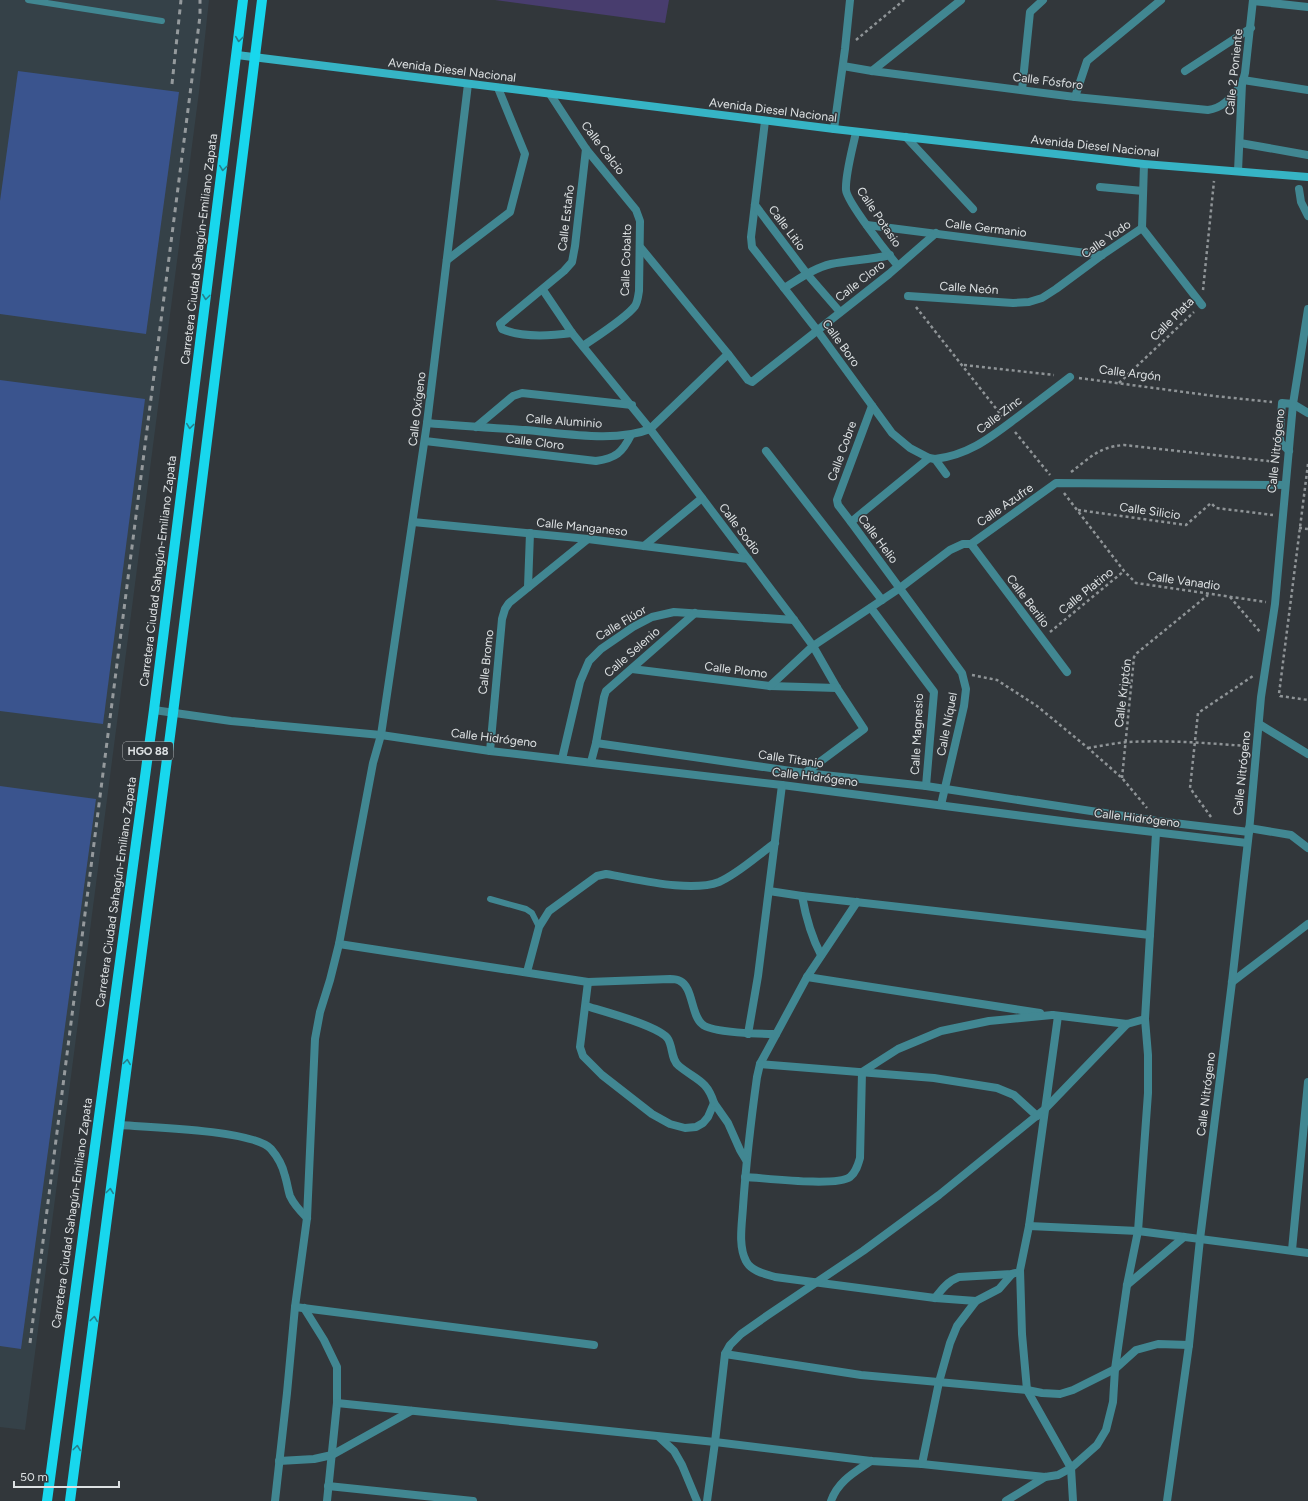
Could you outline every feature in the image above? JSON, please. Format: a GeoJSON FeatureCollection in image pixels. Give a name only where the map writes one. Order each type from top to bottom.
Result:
{"type":"FeatureCollection","features":[{"type":"Feature","properties":{"kind":"main road","name":"Carretera Ciudad Sahagún-Emiliano Zapata"},"geometry":{"type":"LineString","coordinates":[[47,1501],[154,710],[243,0]]}},
{"type":"Feature","properties":{"kind":"main road","name":"HGO 88"},"geometry":{"type":"LineString","coordinates":[[70,1501],[173,713],[262,0]]}},
{"type":"Feature","properties":{"kind":"street"},"geometry":{"type":"LineString","coordinates":[[834,129],[850,0]]}},
{"type":"Feature","properties":{"kind":"street"},"geometry":{"type":"LineString","coordinates":[[872,71],[961,0]]}},
{"type":"Feature","properties":{"kind":"street"},"geometry":{"type":"LineString","coordinates":[[1022,90],[1030,12],[1044,0]]}},
{"type":"Feature","properties":{"kind":"street"},"geometry":{"type":"LineString","coordinates":[[1075,97],[1087,61],[1161,0]]}},
{"type":"Feature","properties":{"kind":"street"},"geometry":{"type":"LineString","coordinates":[[1253,1],[1308,7]]}},
{"type":"Feature","properties":{"kind":"street","name":"Calle 2 Poniente"},"geometry":{"type":"LineString","coordinates":[[1238,171],[1243,82],[1253,1]]}},
{"type":"Feature","properties":{"kind":"street"},"geometry":{"type":"LineString","coordinates":[[1185,72],[1250,28]]}},
{"type":"Feature","properties":{"kind":"street","name":"Avenida Diesel Nacional"},"geometry":{"type":"LineString","coordinates":[[237,55],[856,132],[1144,164],[1308,177]]}},
{"type":"Feature","properties":{"kind":"street","name":"Calle Fósforo"},"geometry":{"type":"LineString","coordinates":[[843,66],[1075,97],[1208,110],[1217,109],[1227,101],[1243,82]]}},
{"type":"Feature","properties":{"kind":"street"},"geometry":{"type":"LineString","coordinates":[[1243,82],[1308,90]]}},
{"type":"Feature","properties":{"kind":"street","name":"Calle Oxígeno"},"geometry":{"type":"LineString","coordinates":[[275,1501],[288,1393],[295,1307],[307,1218],[315,1039],[320,1012],[339,944],[373,763],[381,735],[427,423],[468,84]]}},
{"type":"Feature","properties":{"kind":"street"},"geometry":{"type":"LineString","coordinates":[[447,260],[510,212],[525,154],[498,88]]}},
{"type":"Feature","properties":{"kind":"street","name":"Calle Calcio"},"geometry":{"type":"LineString","coordinates":[[550,94],[586,149],[639,215]]}},
{"type":"Feature","properties":{"kind":"street","name":"Calle Litio"},"geometry":{"type":"LineString","coordinates":[[766,121],[755,205],[807,274],[840,312]]}},
{"type":"Feature","properties":{"kind":"street","name":"Calle Potasio"},"geometry":{"type":"LineString","coordinates":[[856,132],[846,190],[847,194],[867,225],[898,266]]}},
{"type":"Feature","properties":{"kind":"street"},"geometry":{"type":"LineString","coordinates":[[906,137],[973,209]]}},
{"type":"Feature","properties":{"kind":"street"},"geometry":{"type":"LineString","coordinates":[[1240,143],[1308,155]]}},
{"type":"Feature","properties":{"kind":"street","name":"Calle Estaño"},"geometry":{"type":"LineString","coordinates":[[572,333],[515,333],[502,329],[500,324],[543,290],[570,266],[574,257],[586,149]]}},
{"type":"Feature","properties":{"kind":"street","name":"Calle Yodo"},"geometry":{"type":"LineString","coordinates":[[1029,302],[1042,298],[1056,289],[1142,228],[1144,164]]}},
{"type":"Feature","properties":{"kind":"street"},"geometry":{"type":"LineString","coordinates":[[1100,187],[1143,191]]}},
{"type":"Feature","properties":{"kind":"street"},"geometry":{"type":"LineString","coordinates":[[1299,189],[1301,202],[1308,216]]}},
{"type":"Feature","properties":{"kind":"street","name":"Calle Boro"},"geometry":{"type":"LineString","coordinates":[[755,205],[751,237],[752,247],[817,330],[892,433],[910,448],[932,458],[946,474]]}},
{"type":"Feature","properties":{"kind":"street","name":"Calle Cobalto"},"geometry":{"type":"LineString","coordinates":[[583,346],[627,314],[635,306],[638,300],[640,248],[639,215]]}},
{"type":"Feature","properties":{"kind":"street","name":"Calle Germanio"},"geometry":{"type":"LineString","coordinates":[[867,225],[1102,255]]}},
{"type":"Feature","properties":{"kind":"street"},"geometry":{"type":"LineString","coordinates":[[1142,228],[1202,305]]}},
{"type":"Feature","properties":{"kind":"street","name":"Calle Cloro"},"geometry":{"type":"LineString","coordinates":[[640,248],[748,380],[752,382],[898,266],[936,233]]}},
{"type":"Feature","properties":{"kind":"street"},"geometry":{"type":"LineString","coordinates":[[784,288],[819,268],[832,264],[874,259],[890,255]]}},
{"type":"Feature","properties":{"kind":"street","name":"Calle Sodio"},"geometry":{"type":"LineString","coordinates":[[543,290],[572,333],[632,405],[794,620],[813,646],[836,688],[864,729],[805,773]]}},
{"type":"Feature","properties":{"kind":"street","name":"Calle Neón"},"geometry":{"type":"LineString","coordinates":[[908,296],[1013,303],[1029,302]]}},
{"type":"Feature","properties":{"kind":"street","name":"Calle Nitrógeno"},"geometry":{"type":"LineString","coordinates":[[1167,1501],[1189,1345],[1200,1239],[1232,982],[1249,830],[1261,697],[1275,604],[1293,404],[1308,309]]}},
{"type":"Feature","properties":{"kind":"street"},"geometry":{"type":"LineString","coordinates":[[650,429],[728,354]]}},
{"type":"Feature","properties":{"kind":"street","name":"Calle Zinc"},"geometry":{"type":"LineString","coordinates":[[851,522],[932,458],[947,457],[964,452],[985,442],[1070,377]]}},
{"type":"Feature","properties":{"kind":"street","name":"Calle Aluminio"},"geometry":{"type":"LineString","coordinates":[[476,427],[513,396],[522,394],[632,405]]}},
{"type":"Feature","properties":{"kind":"street"},"geometry":{"type":"LineString","coordinates":[[1289,451],[1280,442],[1282,403],[1293,404],[1308,413]]}},
{"type":"Feature","properties":{"kind":"street","name":"Calle Cobre"},"geometry":{"type":"LineString","coordinates":[[838,504],[837,500],[872,406]]}},
{"type":"Feature","properties":{"kind":"street","name":"Calle Aluminio"},"geometry":{"type":"LineString","coordinates":[[427,423],[582,435],[631,435],[650,429]]}},
{"type":"Feature","properties":{"kind":"street","name":"Calle Cloro"},"geometry":{"type":"LineString","coordinates":[[424,441],[596,461],[608,459],[619,453],[631,435]]}},
{"type":"Feature","properties":{"kind":"street"},"geometry":{"type":"LineString","coordinates":[[766,451],[882,600]]}},
{"type":"Feature","properties":{"kind":"street"},"geometry":{"type":"LineString","coordinates":[[1056,483],[1285,485]]}},
{"type":"Feature","properties":{"kind":"street","name":"Calle Azufre"},"geometry":{"type":"LineString","coordinates":[[770,686],[813,646],[900,588],[950,550],[963,544],[971,544],[1056,483]]}},
{"type":"Feature","properties":{"kind":"street"},"geometry":{"type":"LineString","coordinates":[[644,546],[702,498]]}},
{"type":"Feature","properties":{"kind":"street","name":"Calle Helio"},"geometry":{"type":"LineString","coordinates":[[838,504],[900,588]]}},
{"type":"Feature","properties":{"kind":"street","name":"Calle Manganeso"},"geometry":{"type":"LineString","coordinates":[[413,522],[588,539],[748,559]]}},
{"type":"Feature","properties":{"kind":"street"},"geometry":{"type":"LineString","coordinates":[[528,587],[530,533]]}},
{"type":"Feature","properties":{"kind":"street","name":"Calle Bromo"},"geometry":{"type":"LineString","coordinates":[[490,751],[502,619],[505,609],[509,603],[588,539]]}},
{"type":"Feature","properties":{"kind":"street","name":"Calle Berilio"},"geometry":{"type":"LineString","coordinates":[[971,544],[1067,672]]}},
{"type":"Feature","properties":{"kind":"street","name":"Calle Níquel"},"geometry":{"type":"LineString","coordinates":[[900,588],[962,673],[966,689],[964,706],[946,789],[941,805]]}},
{"type":"Feature","properties":{"kind":"street","name":"Calle Magnesio"},"geometry":{"type":"LineString","coordinates":[[871,608],[934,692],[926,786]]}},
{"type":"Feature","properties":{"kind":"street","name":"Calle Flúor"},"geometry":{"type":"LineString","coordinates":[[562,759],[580,682],[589,661],[600,649],[633,627],[652,617],[674,612],[794,620]]}},
{"type":"Feature","properties":{"kind":"street","name":"Calle Selenio"},"geometry":{"type":"LineString","coordinates":[[591,762],[606,691],[695,613]]}},
{"type":"Feature","properties":{"kind":"street","name":"Calle Plomo"},"geometry":{"type":"LineString","coordinates":[[632,669],[770,686],[836,688]]}},
{"type":"Feature","properties":{"kind":"street","name":"Calle Hidrógeno"},"geometry":{"type":"LineString","coordinates":[[154,710],[231,721],[381,735],[490,751],[782,785],[1156,833],[1247,843]]}},
{"type":"Feature","properties":{"kind":"street"},"geometry":{"type":"LineString","coordinates":[[1259,724],[1308,754]]}},
{"type":"Feature","properties":{"kind":"street","name":"Calle Titanio"},"geometry":{"type":"LineString","coordinates":[[596,743],[805,773],[960,790],[1157,821]]}},
{"type":"Feature","properties":{"kind":"street"},"geometry":{"type":"LineString","coordinates":[[748,1034],[758,976],[782,785]]}},
{"type":"Feature","properties":{"kind":"street"},"geometry":{"type":"LineString","coordinates":[[1157,821],[1220,829],[1249,830],[1291,835],[1308,848]]}},
{"type":"Feature","properties":{"kind":"street"},"geometry":{"type":"LineString","coordinates":[[337,1403],[715,1442],[871,1461],[922,1464],[1045,1477],[1058,1475],[1071,1468],[1097,1445],[1106,1430],[1113,1402],[1115,1369],[1127,1285],[1138,1231],[1148,1093],[1148,1055],[1145,1019],[1156,833]]}},
{"type":"Feature","properties":{"kind":"street"},"geometry":{"type":"LineString","coordinates":[[527,972],[539,927],[549,911],[597,876],[606,874],[672,884],[701,886],[720,881],[775,843]]}},
{"type":"Feature","properties":{"kind":"street"},"geometry":{"type":"LineString","coordinates":[[769,891],[1150,935]]}},
{"type":"Feature","properties":{"kind":"street"},"geometry":{"type":"LineString","coordinates":[[802,896],[807,923],[813,941],[821,956]]}},
{"type":"Feature","properties":{"kind":"street"},"geometry":{"type":"LineString","coordinates":[[857,902],[807,977],[760,1064],[746,1160],[742,1251],[746,1263],[758,1272],[775,1277],[935,1298],[976,1301]]}},
{"type":"Feature","properties":{"kind":"street"},"geometry":{"type":"LineString","coordinates":[[1232,982],[1308,924]]}},
{"type":"Feature","properties":{"kind":"street"},"geometry":{"type":"LineString","coordinates":[[339,944],[588,982],[670,979],[680,981],[686,986],[702,1024],[708,1028],[748,1034],[776,1034]]}},
{"type":"Feature","properties":{"kind":"street"},"geometry":{"type":"LineString","coordinates":[[807,977],[1055,1015],[1127,1024],[1145,1019]]}},
{"type":"Feature","properties":{"kind":"street"},"geometry":{"type":"LineString","coordinates":[[588,982],[580,1047],[583,1056],[602,1075],[652,1114],[670,1124],[685,1128],[696,1127],[703,1124],[714,1103]]}},
{"type":"Feature","properties":{"kind":"street"},"geometry":{"type":"LineString","coordinates":[[586,1006],[629,1019],[662,1033],[668,1039],[674,1061],[678,1066],[704,1084],[711,1094],[714,1103],[728,1123],[746,1160]]}},
{"type":"Feature","properties":{"kind":"street"},"geometry":{"type":"LineString","coordinates":[[862,1072],[898,1049],[941,1031],[989,1021],[1055,1015]]}},
{"type":"Feature","properties":{"kind":"street"},"geometry":{"type":"LineString","coordinates":[[1055,1015],[1045,1109],[1029,1226],[1020,1270],[1022,1334],[1027,1390],[1071,1468],[1073,1501]]}},
{"type":"Feature","properties":{"kind":"street"},"geometry":{"type":"LineString","coordinates":[[707,1501],[725,1354],[730,1345],[741,1334],[863,1251],[939,1195],[1037,1116],[1127,1024]]}},
{"type":"Feature","properties":{"kind":"street"},"geometry":{"type":"LineString","coordinates":[[760,1064],[934,1078],[997,1088],[1014,1095],[1037,1116]]}},
{"type":"Feature","properties":{"kind":"street"},"geometry":{"type":"LineString","coordinates":[[745,1177],[824,1182],[839,1181],[849,1178],[858,1165],[860,1158],[862,1072]]}},
{"type":"Feature","properties":{"kind":"street"},"geometry":{"type":"LineString","coordinates":[[1292,1250],[1306,1118],[1308,1082]]}},
{"type":"Feature","properties":{"kind":"street"},"geometry":{"type":"LineString","coordinates":[[119,1125],[197,1130],[242,1138],[264,1144],[271,1148],[277,1158],[285,1174],[290,1195],[296,1206],[307,1218]]}},
{"type":"Feature","properties":{"kind":"street"},"geometry":{"type":"LineString","coordinates":[[1029,1226],[1138,1231],[1308,1253]]}},
{"type":"Feature","properties":{"kind":"street"},"geometry":{"type":"LineString","coordinates":[[1127,1285],[1184,1237]]}},
{"type":"Feature","properties":{"kind":"street"},"geometry":{"type":"LineString","coordinates":[[922,1464],[940,1382],[950,1343],[957,1326],[976,1301],[999,1289],[1012,1274],[1020,1270]]}},
{"type":"Feature","properties":{"kind":"street"},"geometry":{"type":"LineString","coordinates":[[935,1298],[943,1287],[952,1280],[960,1277],[1012,1274]]}},
{"type":"Feature","properties":{"kind":"street"},"geometry":{"type":"LineString","coordinates":[[295,1307],[594,1345]]}},
{"type":"Feature","properties":{"kind":"street"},"geometry":{"type":"LineString","coordinates":[[304,1308],[324,1340],[337,1367],[337,1403],[327,1501]]}},
{"type":"Feature","properties":{"kind":"street"},"geometry":{"type":"LineString","coordinates":[[725,1354],[827,1370],[1027,1390],[1042,1394],[1060,1394],[1073,1390],[1115,1369],[1136,1350],[1158,1344],[1189,1345]]}},
{"type":"Feature","properties":{"kind":"street"},"geometry":{"type":"LineString","coordinates":[[279,1461],[314,1459],[332,1455],[411,1411]]}},
{"type":"Feature","properties":{"kind":"street"},"geometry":{"type":"LineString","coordinates":[[659,1437],[674,1451],[697,1501]]}},
{"type":"Feature","properties":{"kind":"street"},"geometry":{"type":"LineString","coordinates":[[831,1501],[833,1495],[844,1480],[871,1461]]}},
{"type":"Feature","properties":{"kind":"street"},"geometry":{"type":"LineString","coordinates":[[1006,1501],[1045,1477]]}},
{"type":"Feature","properties":{"kind":"street"},"geometry":{"type":"LineString","coordinates":[[328,1486],[473,1501]]}},
{"type":"Feature","properties":{"kind":"lane"},"geometry":{"type":"LineString","coordinates":[[28,0],[162,21]]}},
{"type":"Feature","properties":{"kind":"lane"},"geometry":{"type":"LineString","coordinates":[[490,899],[526,909],[532,913],[539,927]]}},
{"type":"Feature","properties":{"kind":"path"},"geometry":{"type":"LineString","coordinates":[[845,49],[904,0]]}},
{"type":"Feature","properties":{"kind":"path","name":"Calle Plata"},"geometry":{"type":"LineString","coordinates":[[1118,383],[1202,305],[1214,181]]}},
{"type":"Feature","properties":{"kind":"path","name":"Calle Argón"},"geometry":{"type":"LineString","coordinates":[[963,365],[1282,403]]}},
{"type":"Feature","properties":{"kind":"path"},"geometry":{"type":"LineString","coordinates":[[1056,483],[1101,450],[1117,446],[1131,446],[1288,463]]}},
{"type":"Feature","properties":{"kind":"path"},"geometry":{"type":"LineString","coordinates":[[1308,464],[1279,694],[1285,698],[1308,700]]}},
{"type":"Feature","properties":{"kind":"path","name":"Calle Silicio"},"geometry":{"type":"LineString","coordinates":[[1078,510],[1186,525],[1211,503],[1216,508],[1282,516]]}},
{"type":"Feature","properties":{"kind":"path"},"geometry":{"type":"LineString","coordinates":[[1299,528],[1308,529]]}},
{"type":"Feature","properties":{"kind":"path","name":"Calle Platino"},"geometry":{"type":"LineString","coordinates":[[1042,639],[1124,571]]}},
{"type":"Feature","properties":{"kind":"path","name":"Calle Vanadio"},"geometry":{"type":"LineString","coordinates":[[1136,583],[1275,604]]}},
{"type":"Feature","properties":{"kind":"path","name":"Calle Kriptón"},"geometry":{"type":"LineString","coordinates":[[1122,778],[1134,657],[1208,595]]}},
{"type":"Feature","properties":{"kind":"path","name":"Calle Vanadio"},"geometry":{"type":"LineString","coordinates":[[1230,597],[1270,643]]}},
{"type":"Feature","properties":{"kind":"path"},"geometry":{"type":"LineString","coordinates":[[1220,829],[1190,788],[1198,713],[1265,667]]}},
{"type":"Feature","properties":{"kind":"path"},"geometry":{"type":"LineString","coordinates":[[962,673],[997,680],[1037,706],[1122,778],[1157,821]]}},
{"type":"Feature","properties":{"kind":"path"},"geometry":{"type":"LineString","coordinates":[[1088,748],[1126,742],[1196,742],[1257,747]]}},
{"type":"Feature","properties":{"kind":"shaded area"},"geometry":{"type":"Polygon","coordinates":[[[0,0],[209,0],[199,92],[25,1430],[0,1427],[0,0]]]}},
{"type":"Feature","properties":{"kind":"shaded area"},"geometry":{"type":"Polygon","coordinates":[[[495,0],[669,0],[665,23],[495,0]]]}},
{"type":"Feature","properties":{"kind":"building"},"geometry":{"type":"Polygon","coordinates":[[[18,71],[179,92],[146,334],[0,314],[0,201],[18,71]]]}},
{"type":"Feature","properties":{"kind":"building"},"geometry":{"type":"Polygon","coordinates":[[[0,380],[145,399],[103,724],[0,711],[0,380]]]}},
{"type":"Feature","properties":{"kind":"building"},"geometry":{"type":"Polygon","coordinates":[[[0,786],[96,799],[21,1349],[0,1346],[0,786]]]}},
{"type":"Feature","properties":{"kind":"railway"},"geometry":{"type":"LineString","coordinates":[[172,84],[181,0]]}},
{"type":"Feature","properties":{"kind":"railway"},"geometry":{"type":"LineString","coordinates":[[30,1343],[200,16],[200,0]]}}]}
